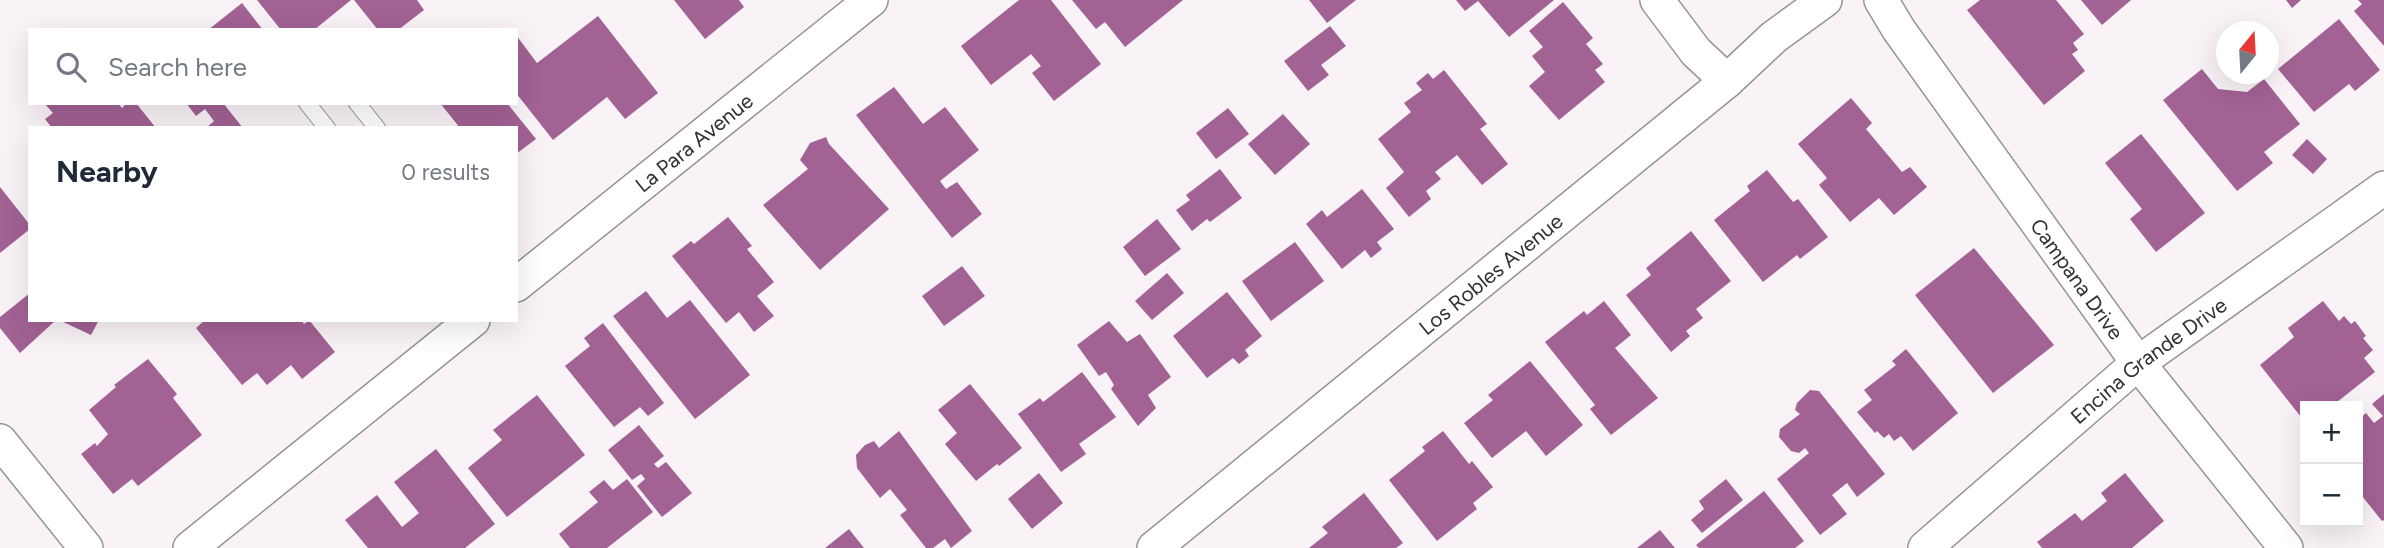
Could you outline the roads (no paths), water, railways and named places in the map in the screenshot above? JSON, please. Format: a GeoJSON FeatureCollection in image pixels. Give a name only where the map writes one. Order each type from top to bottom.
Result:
{"type":"FeatureCollection","features":[{"type":"Feature","properties":{"kind":"street","name":"La Para Avenue"},"geometry":{"type":"LineString","coordinates":[[518,283],[871,0]]}},
{"type":"Feature","properties":{"kind":"street"},"geometry":{"type":"LineString","coordinates":[[1657,0],[1696,52],[1727,81]]}},
{"type":"Feature","properties":{"kind":"street","name":"Los Robles Avenue"},"geometry":{"type":"LineString","coordinates":[[1154,548],[1727,81],[1774,37],[1825,0]]}},
{"type":"Feature","properties":{"kind":"street","name":"Campana Drive"},"geometry":{"type":"LineString","coordinates":[[1881,0],[1899,30],[2138,363],[2286,548]]}},
{"type":"Feature","properties":{"kind":"street","name":"Encina Grande Drive"},"geometry":{"type":"LineString","coordinates":[[1924,548],[2138,363],[2384,188]]}},
{"type":"Feature","properties":{"kind":"street"},"geometry":{"type":"LineString","coordinates":[[190,548],[471,322]]}},
{"type":"Feature","properties":{"kind":"street"},"geometry":{"type":"LineString","coordinates":[[0,441],[86,548]]}},
{"type":"Feature","properties":{"kind":"lane"},"geometry":{"type":"LineString","coordinates":[[309,105],[325,126]]}},
{"type":"Feature","properties":{"kind":"lane"},"geometry":{"type":"LineString","coordinates":[[359,105],[375,126]]}}]}
